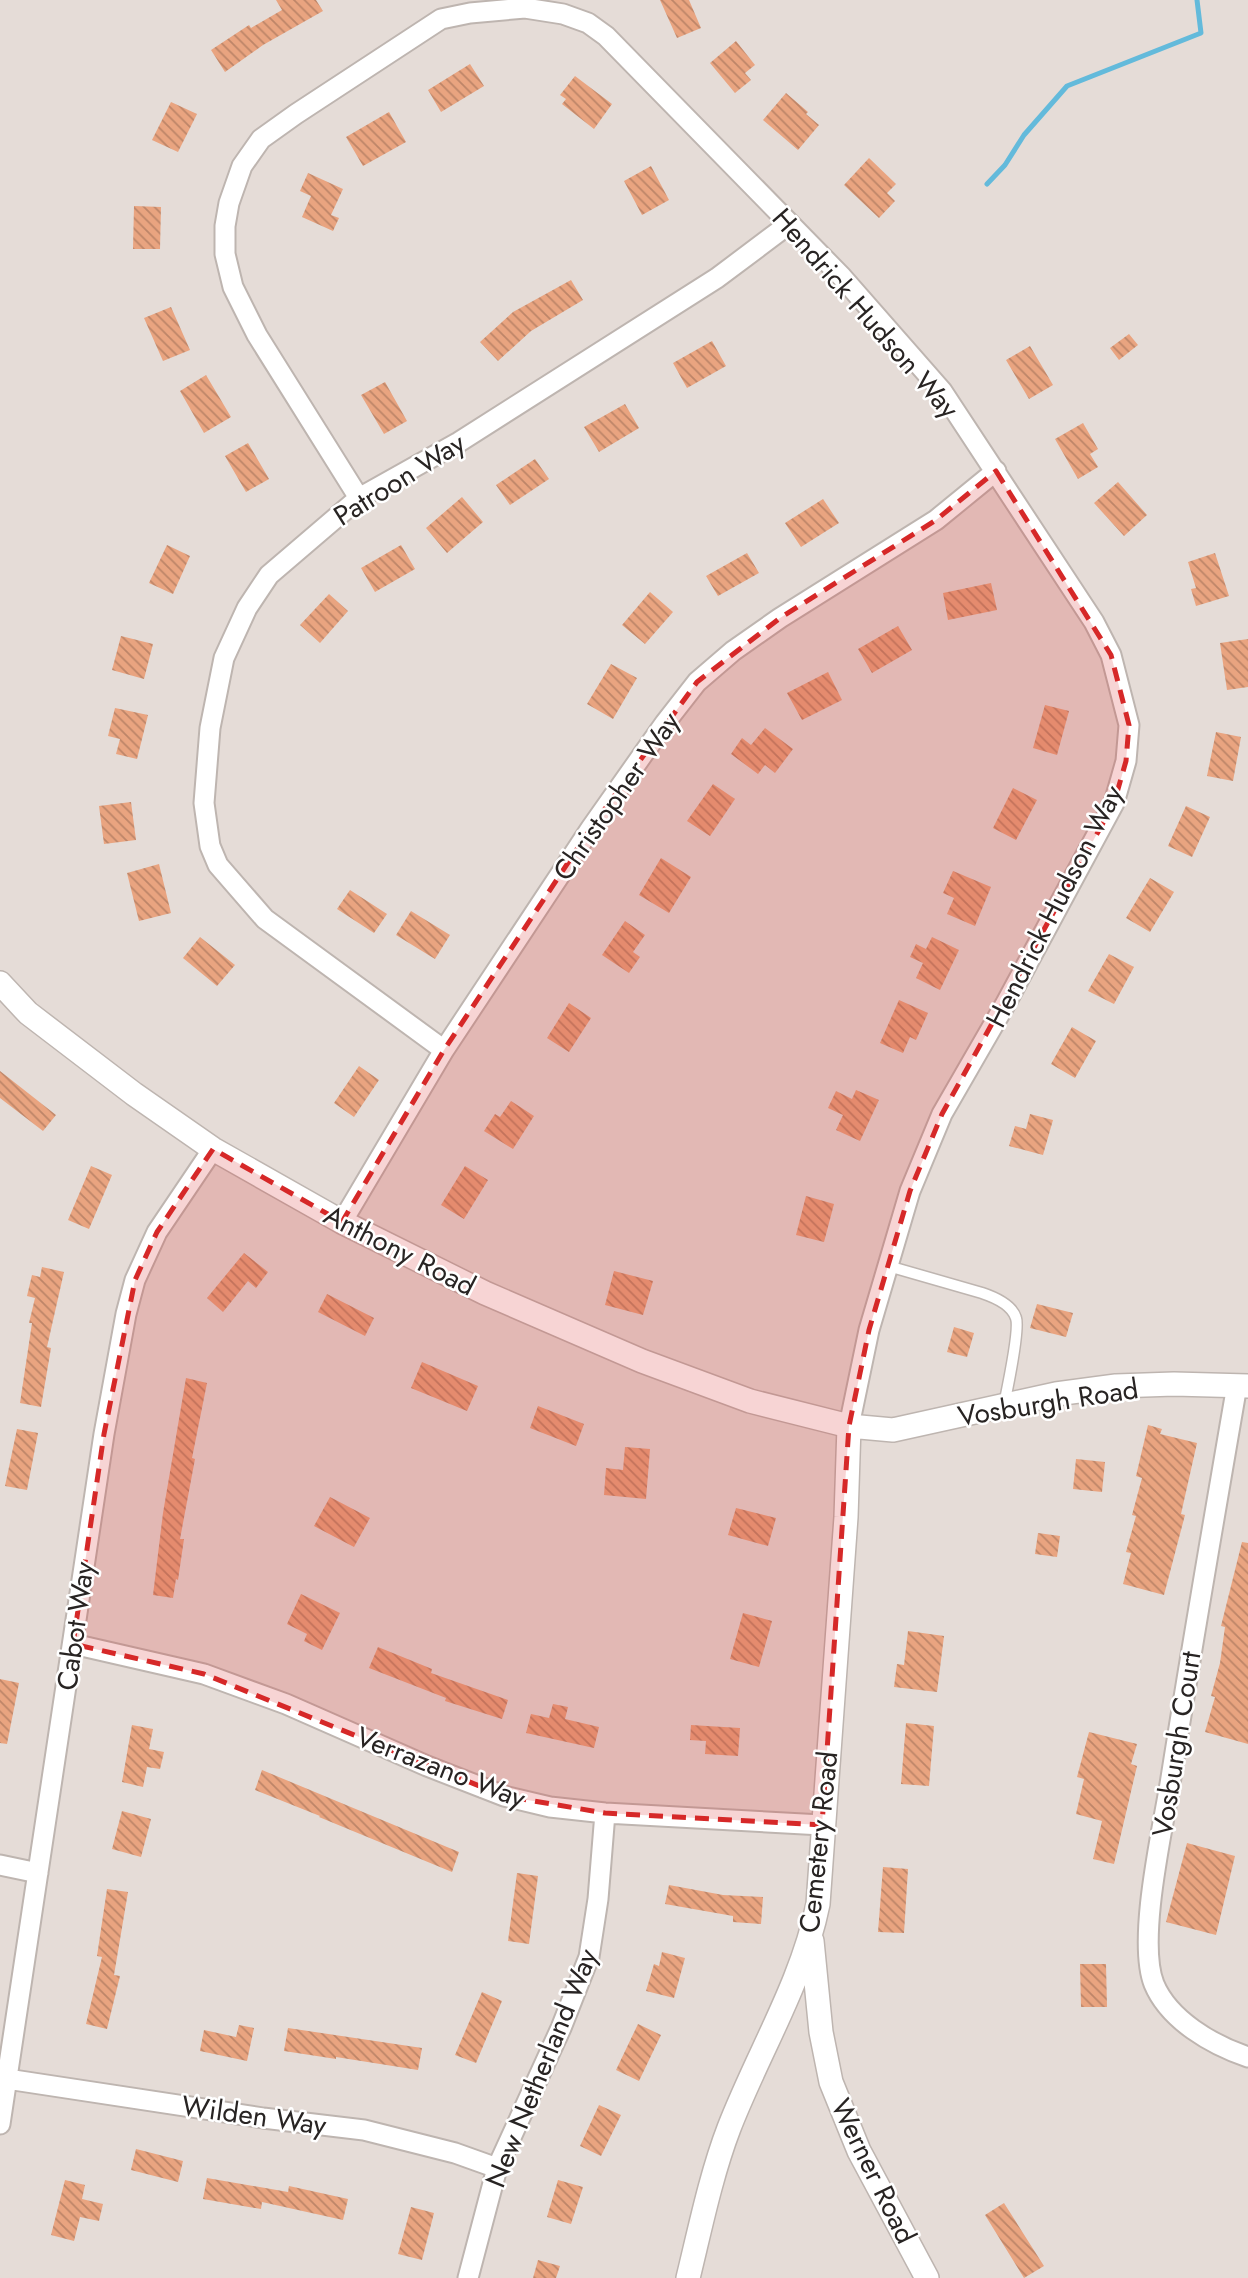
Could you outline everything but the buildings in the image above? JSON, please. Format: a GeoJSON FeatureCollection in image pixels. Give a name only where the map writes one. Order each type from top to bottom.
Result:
{"type":"FeatureCollection","features":[{"type":"Feature","properties":{"kind":"street","name":"Hendrick Hudson Way"},"geometry":{"type":"LineString","coordinates":[[359,498],[257,335],[233,288],[225,254],[225,226],[229,203],[242,166],[261,139],[441,19],[470,13],[525,8],[563,14],[587,23],[606,36],[842,277],[942,391],[1094,622],[1111,655],[1129,725],[1126,761],[1114,803],[1013,992],[942,1114],[910,1191],[869,1330],[849,1426]]}},
{"type":"Feature","properties":{"kind":"street","name":"Patroon Way"},"geometry":{"type":"LineString","coordinates":[[444,1050],[265,919],[218,865],[210,846],[204,803],[210,729],[224,658],[247,608],[268,575],[359,498],[459,442],[705,285],[789,224]]}},
{"type":"Feature","properties":{"kind":"street","name":"Christopher Way"},"geometry":{"type":"LineString","coordinates":[[342,1222],[444,1050],[591,828],[697,682],[733,651],[780,618],[936,520],[996,471]]}},
{"type":"Feature","properties":{"kind":"street","name":"Anthony Road"},"geometry":{"type":"LineString","coordinates":[[0,983],[28,1013],[134,1094],[213,1149],[342,1222],[485,1293],[642,1360],[750,1401],[849,1426]]}},
{"type":"Feature","properties":{"kind":"street","name":"Cabot Way"},"geometry":{"type":"LineString","coordinates":[[0,2124],[104,1434],[126,1314],[135,1280],[157,1232],[213,1149]]}},
{"type":"Feature","properties":{"kind":"street","name":"Vosburgh Road"},"geometry":{"type":"LineString","coordinates":[[849,1426],[893,1430],[1056,1394],[1116,1386],[1243,1386]]}},
{"type":"Feature","properties":{"kind":"street","name":"Vosburgh Court"},"geometry":{"type":"LineString","coordinates":[[1243,1386],[1199,1605],[1155,1878],[1148,1958],[1153,1982],[1163,2002],[1179,2018],[1205,2036],[1248,2057]]}},
{"type":"Feature","properties":{"kind":"street","name":"Cemetery Road"},"geometry":{"type":"LineString","coordinates":[[688,2278],[729,2129],[811,1937],[818,1904],[846,1517],[849,1426]]}},
{"type":"Feature","properties":{"kind":"street","name":"Verrazano Way"},"geometry":{"type":"LineString","coordinates":[[73,1644],[204,1674],[286,1704],[504,1797],[550,1807],[605,1813],[822,1825]]}},
{"type":"Feature","properties":{"kind":"street","name":"New Netherland Way"},"geometry":{"type":"LineString","coordinates":[[468,2278],[497,2168],[590,1957],[605,1813]]}},
{"type":"Feature","properties":{"kind":"street"},"geometry":{"type":"LineString","coordinates":[[0,1865],[38,1873]]}},
{"type":"Feature","properties":{"kind":"street","name":"Werner Road"},"geometry":{"type":"LineString","coordinates":[[811,1937],[821,2032],[831,2082],[859,2151],[927,2278]]}},
{"type":"Feature","properties":{"kind":"street","name":"Wilden Way"},"geometry":{"type":"LineString","coordinates":[[7,2079],[263,2118],[365,2130],[455,2153],[497,2168]]}},
{"type":"Feature","properties":{"kind":"lane"},"geometry":{"type":"LineString","coordinates":[[888,1266],[982,1293],[996,1298],[1011,1309],[1017,1319],[1004,1406]]}},
{"type":"Feature","properties":{"kind":"highlighted area"},"geometry":{"type":"Polygon","coordinates":[[[996,471],[1111,655],[1129,725],[1126,761],[1114,803],[942,1114],[910,1191],[869,1330],[849,1426],[822,1825],[605,1813],[504,1796],[204,1674],[73,1644],[104,1434],[135,1280],[157,1232],[213,1149],[342,1222],[444,1050],[591,828],[697,682],[780,618],[936,520],[996,471]]]}},
{"type":"Feature","properties":{"kind":"waterway"},"geometry":{"type":"LineString","coordinates":[[987,184],[1005,165],[1024,135],[1067,86],[1201,33],[1197,0]]}}]}
